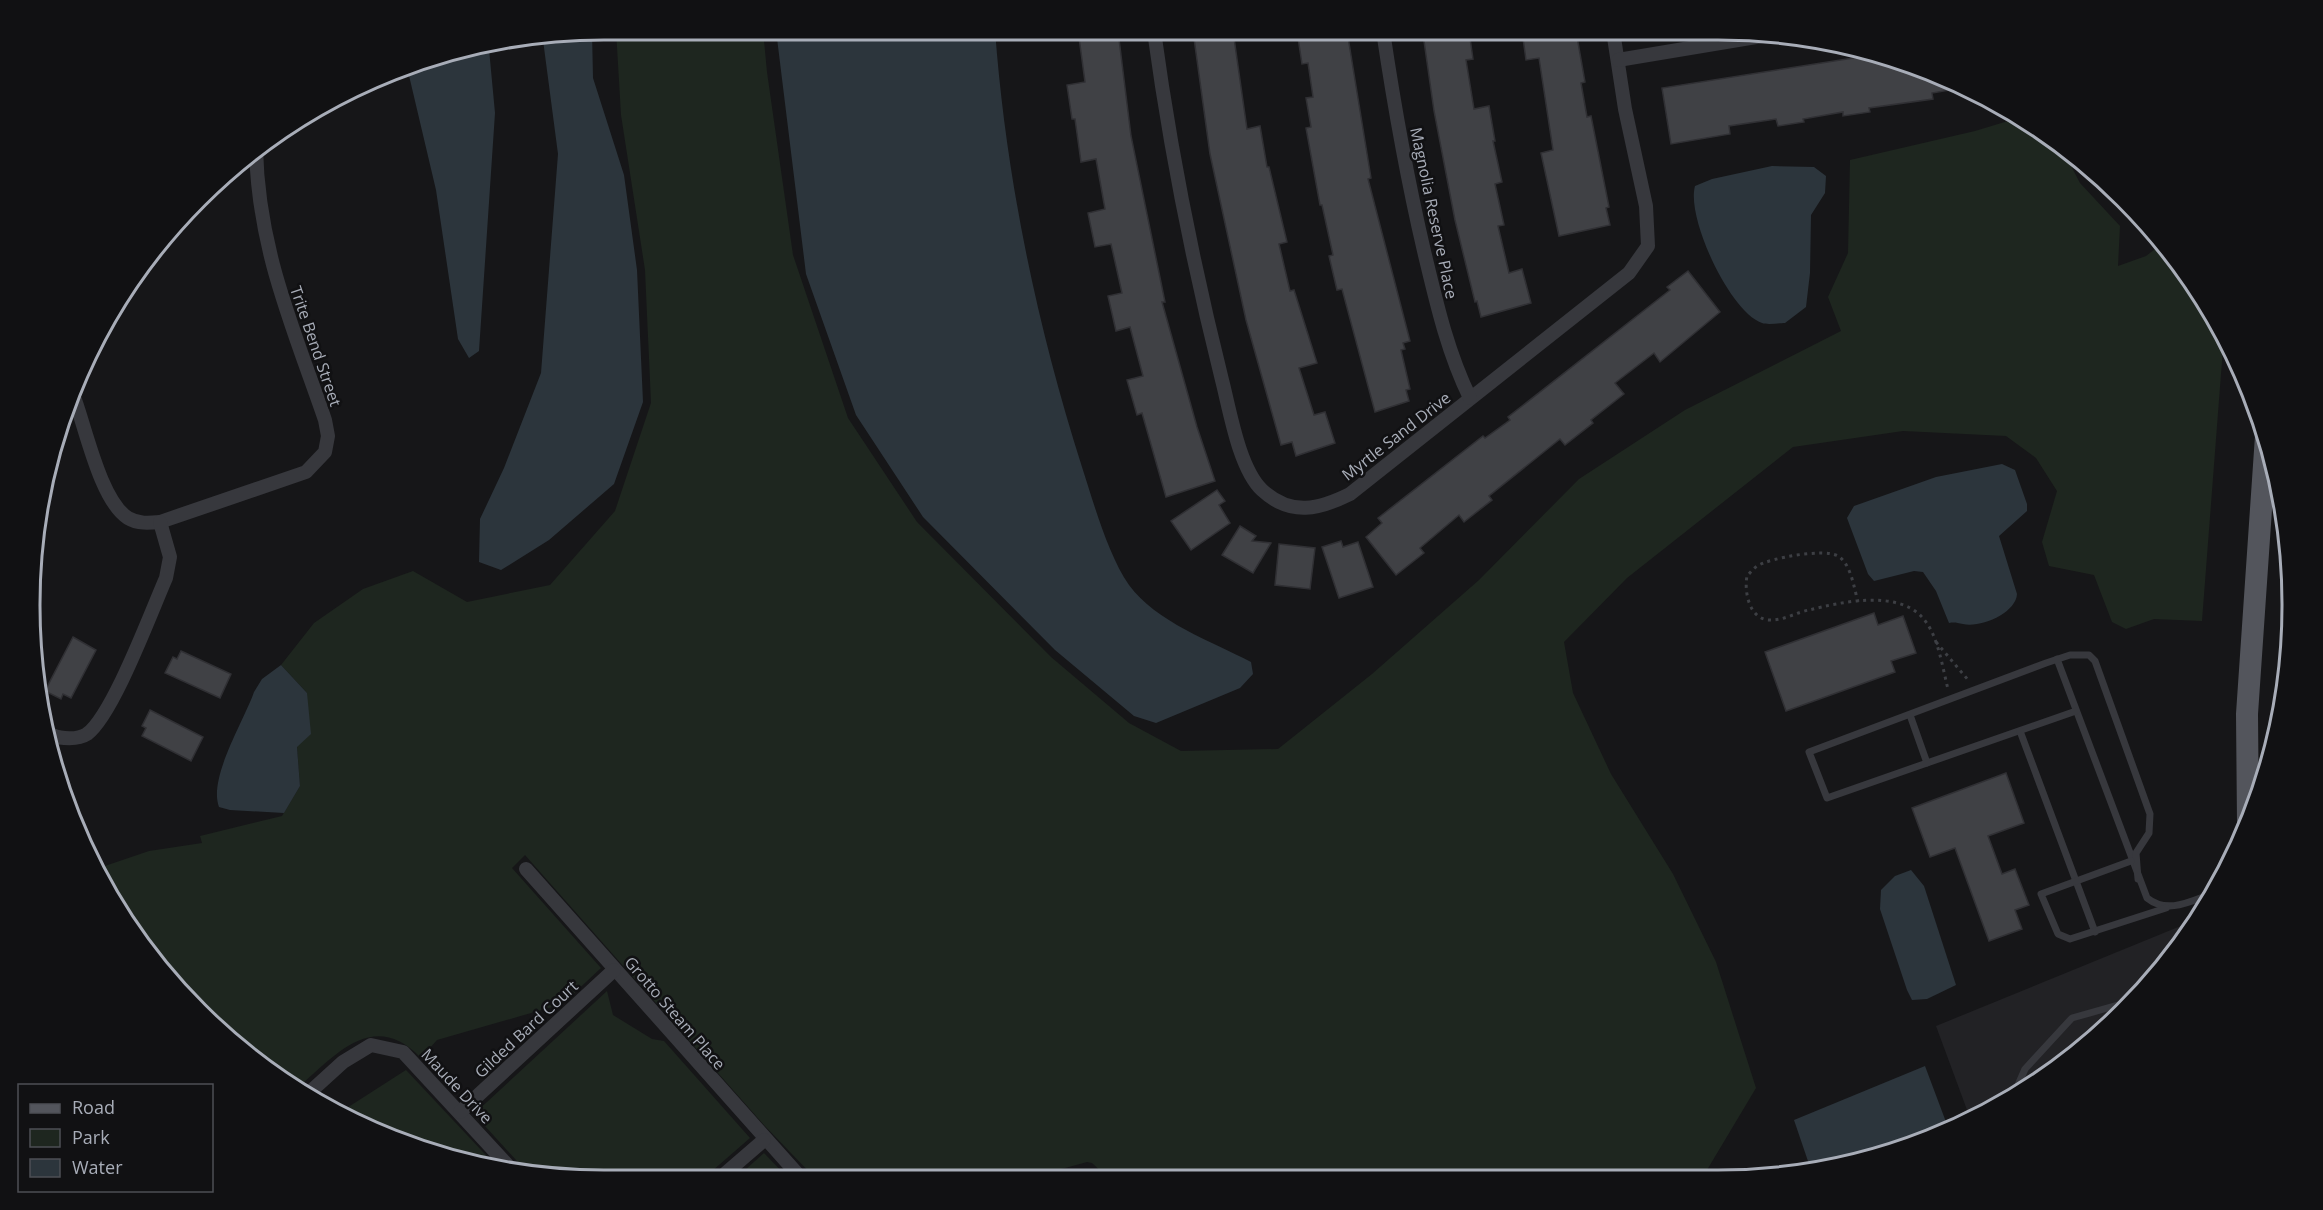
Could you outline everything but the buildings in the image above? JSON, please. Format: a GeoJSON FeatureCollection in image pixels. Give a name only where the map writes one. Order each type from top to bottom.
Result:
{"type":"FeatureCollection","features":[{"type":"Feature","properties":{"kind":"main road"},"geometry":{"type":"LineString","coordinates":[[2248,800],[2247,714],[2264,463]]}},
{"type":"Feature","properties":{"kind":"street","name":"Myrtle Sand Drive"},"geometry":{"type":"LineString","coordinates":[[1155,40],[1171,147],[1202,299],[1233,424],[1246,464],[1261,489],[1281,503],[1302,508],[1323,507],[1350,494],[1629,273],[1648,246],[1646,206],[1615,40]]}},
{"type":"Feature","properties":{"kind":"street","name":"Magnolia Reserve Place"},"geometry":{"type":"LineString","coordinates":[[1385,40],[1412,198],[1435,297],[1453,364],[1470,398]]}},
{"type":"Feature","properties":{"kind":"street"},"geometry":{"type":"LineString","coordinates":[[1618,60],[1733,41]]}},
{"type":"Feature","properties":{"kind":"street","name":"Trite Bend Street"},"geometry":{"type":"LineString","coordinates":[[160,522],[306,472],[325,452],[328,436],[325,420],[274,277],[261,218],[257,161]]}},
{"type":"Feature","properties":{"kind":"street"},"geometry":{"type":"LineString","coordinates":[[56,737],[61,739],[86,735],[106,714],[166,578],[170,557],[160,522],[144,524],[128,518],[109,496],[77,405]]}},
{"type":"Feature","properties":{"kind":"street","name":"Grotto Steam Place"},"geometry":{"type":"LineString","coordinates":[[526,869],[764,1140],[793,1170]]}},
{"type":"Feature","properties":{"kind":"street","name":"Gilded Bard Court"},"geometry":{"type":"LineString","coordinates":[[460,1112],[614,970]]}},
{"type":"Feature","properties":{"kind":"street","name":"Maude Drive"},"geometry":{"type":"LineString","coordinates":[[314,1088],[344,1062],[371,1045],[403,1052],[503,1160]]}},
{"type":"Feature","properties":{"kind":"street"},"geometry":{"type":"LineString","coordinates":[[729,1170],[764,1140]]}},
{"type":"Feature","properties":{"kind":"lane"},"geometry":{"type":"LineString","coordinates":[[2076,711],[1827,798],[1809,752],[2057,659],[2089,655],[2095,661],[2150,814],[2149,833],[2136,853],[2138,879]]}},
{"type":"Feature","properties":{"kind":"lane"},"geometry":{"type":"LineString","coordinates":[[2057,659],[2138,879],[2147,898],[2157,906],[2168,907]]}},
{"type":"Feature","properties":{"kind":"lane"},"geometry":{"type":"LineString","coordinates":[[1910,715],[1927,763]]}},
{"type":"Feature","properties":{"kind":"lane"},"geometry":{"type":"LineString","coordinates":[[2020,731],[2095,932]]}},
{"type":"Feature","properties":{"kind":"lane"},"geometry":{"type":"LineString","coordinates":[[2131,861],[2041,894],[2058,934],[2070,939],[2201,897]]}},
{"type":"Feature","properties":{"kind":"lane"},"geometry":{"type":"LineString","coordinates":[[2019,1082],[2025,1069],[2072,1018],[2115,1006]]}},
{"type":"Feature","properties":{"kind":"path"},"geometry":{"type":"LineString","coordinates":[[1858,602],[1846,565],[1838,556],[1827,553],[1783,558],[1757,566],[1746,576],[1746,598],[1758,616],[1768,620],[1808,610],[1858,602],[1890,602],[1913,609],[1928,625],[1935,641],[1951,699]]}},
{"type":"Feature","properties":{"kind":"path"},"geometry":{"type":"LineString","coordinates":[[1935,641],[1976,690]]}},
{"type":"Feature","properties":{"kind":"shaded area"},"geometry":{"type":"Polygon","coordinates":[[[2183,925],[2142,977],[2090,1029],[2032,1074],[1968,1111],[1936,1026],[2183,925]]]}},
{"type":"Feature","properties":{"kind":"green space"},"geometry":{"type":"Polygon","coordinates":[[[617,40],[764,40],[793,255],[848,418],[917,522],[1051,657],[1129,723],[1181,751],[1278,749],[1372,674],[1479,580],[1579,479],[1685,410],[1841,331],[1828,297],[1848,253],[1850,160],[2008,121],[2070,164],[2080,183],[2120,226],[2118,266],[2146,256],[2155,249],[2187,291],[2223,352],[2202,621],[2154,619],[2126,629],[2112,622],[2094,575],[2049,566],[2042,542],[2057,491],[2036,458],[2006,436],[1903,431],[1793,447],[1627,578],[1564,642],[1573,693],[1611,774],[1673,874],[1716,962],[1756,1088],[1707,1170],[1100,1170],[1092,1163],[1087,1162],[1058,1170],[807,1170],[764,1125],[525,855],[512,868],[601,968],[555,1011],[552,1007],[437,1040],[421,1058],[404,1044],[388,1037],[373,1037],[358,1041],[343,1049],[304,1082],[261,1053],[206,1004],[181,977],[136,919],[105,866],[149,851],[202,843],[200,836],[282,816],[300,786],[297,747],[307,693],[281,665],[314,623],[363,589],[413,571],[467,602],[550,585],[615,511],[651,403],[645,270],[621,115],[617,40]]]}},
{"type":"Feature","properties":{"kind":"green space"},"geometry":{"type":"Polygon","coordinates":[[[607,991],[613,1015],[652,1039],[664,1041],[750,1138],[713,1170],[605,1170],[531,1165],[519,1163],[474,1114],[607,991]]]}},
{"type":"Feature","properties":{"kind":"green space"},"geometry":{"type":"Polygon","coordinates":[[[406,1070],[488,1157],[424,1140],[389,1127],[348,1107],[406,1070]]]}},
{"type":"Feature","properties":{"kind":"green space"},"geometry":{"type":"Polygon","coordinates":[[[764,1153],[780,1170],[745,1170],[764,1153]]]}},
{"type":"Feature","properties":{"kind":"water"},"geometry":{"type":"Polygon","coordinates":[[[777,40],[996,40],[1015,196],[1038,306],[1066,414],[1091,496],[1114,559],[1129,585],[1154,610],[1185,630],[1251,662],[1253,674],[1240,688],[1156,723],[1134,716],[1055,650],[923,517],[856,415],[806,274],[777,40]]]}},
{"type":"Feature","properties":{"kind":"water"},"geometry":{"type":"Polygon","coordinates":[[[592,41],[593,78],[624,175],[637,270],[643,402],[614,484],[549,540],[501,570],[479,562],[480,519],[504,468],[541,373],[558,154],[544,44],[592,41]]]}},
{"type":"Feature","properties":{"kind":"water"},"geometry":{"type":"Polygon","coordinates":[[[489,52],[495,113],[479,351],[469,358],[458,339],[436,190],[409,76],[489,52]]]}},
{"type":"Feature","properties":{"kind":"water"},"geometry":{"type":"Polygon","coordinates":[[[1772,166],[1814,167],[1826,176],[1825,193],[1811,215],[1810,273],[1806,307],[1785,323],[1767,324],[1750,315],[1724,283],[1704,241],[1694,201],[1695,186],[1712,179],[1772,166]]]}},
{"type":"Feature","properties":{"kind":"water"},"geometry":{"type":"Polygon","coordinates":[[[2002,464],[2015,470],[2027,504],[2027,511],[1999,536],[2017,594],[2011,607],[1996,618],[1979,624],[1949,623],[1936,591],[1923,572],[1914,571],[1874,581],[1868,574],[1847,518],[1854,506],[1936,477],[2002,464]]]}},
{"type":"Feature","properties":{"kind":"water"},"geometry":{"type":"Polygon","coordinates":[[[281,665],[307,693],[311,734],[297,747],[300,786],[284,813],[230,810],[219,807],[218,781],[254,692],[262,679],[281,665]]]}},
{"type":"Feature","properties":{"kind":"water"},"geometry":{"type":"Polygon","coordinates":[[[1911,870],[1924,886],[1956,985],[1927,999],[1912,1000],[1880,909],[1881,890],[1895,876],[1911,870]]]}},
{"type":"Feature","properties":{"kind":"water"},"geometry":{"type":"Polygon","coordinates":[[[1925,1066],[1946,1121],[1899,1140],[1808,1162],[1794,1120],[1925,1066]]]}}]}
